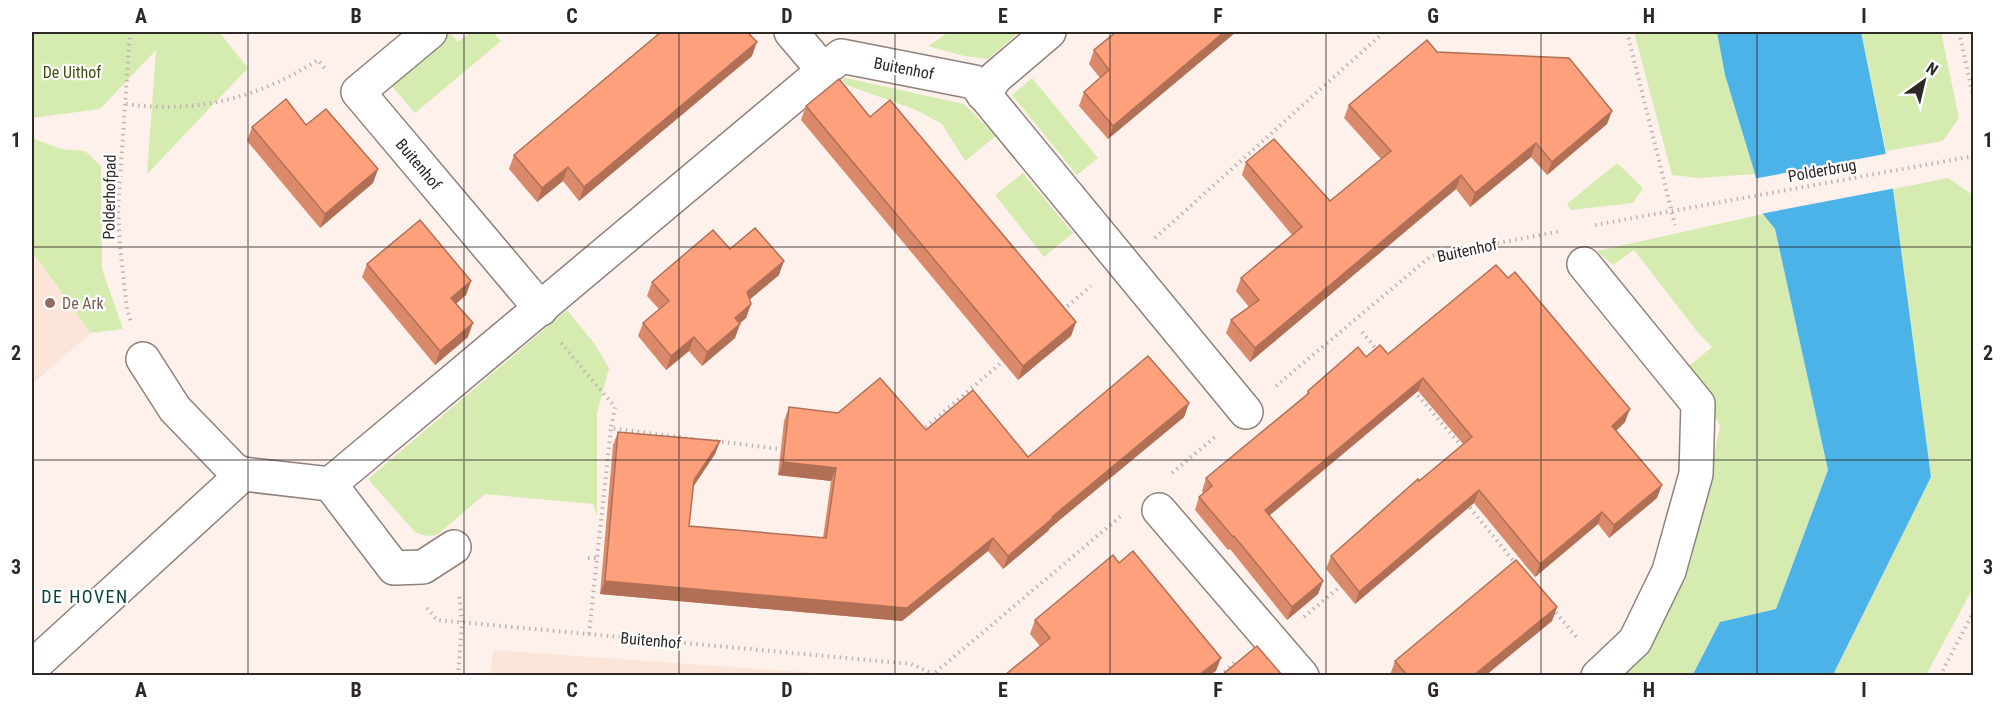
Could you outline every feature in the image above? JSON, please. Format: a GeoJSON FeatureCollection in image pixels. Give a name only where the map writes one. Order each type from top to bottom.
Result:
{"type":"FeatureCollection","features":[{"type":"Feature","properties":{"kind":"street","name":"Buitenhof"},"geometry":{"type":"LineString","coordinates":[[430,32],[358,92],[541,309]]}},
{"type":"Feature","properties":{"kind":"street"},"geometry":{"type":"LineString","coordinates":[[791,32],[824,71]]}},
{"type":"Feature","properties":{"kind":"street"},"geometry":{"type":"LineString","coordinates":[[983,94],[996,77],[1049,32]]}},
{"type":"Feature","properties":{"kind":"street","name":"Buitenhof"},"geometry":{"type":"LineString","coordinates":[[330,484],[841,56],[974,82],[1246,412]]}},
{"type":"Feature","properties":{"kind":"street"},"geometry":{"type":"LineString","coordinates":[[1584,264],[1698,404],[1696,474],[1669,571],[1635,641],[1601,673]]}},
{"type":"Feature","properties":{"kind":"street"},"geometry":{"type":"LineString","coordinates":[[143,359],[175,409],[234,470],[243,474],[330,484],[394,568],[423,567],[454,547]]}},
{"type":"Feature","properties":{"kind":"street"},"geometry":{"type":"LineString","coordinates":[[32,667],[243,474]]}},
{"type":"Feature","properties":{"kind":"street"},"geometry":{"type":"LineString","coordinates":[[1151,499],[1302,675]]}},
{"type":"Feature","properties":{"kind":"path","name":"Polderhofpad"},"geometry":{"type":"LineString","coordinates":[[130,32],[119,190],[120,246],[127,310],[143,359]]}},
{"type":"Feature","properties":{"kind":"path"},"geometry":{"type":"LineString","coordinates":[[1059,314],[1124,262],[1384,32]]}},
{"type":"Feature","properties":{"kind":"path"},"geometry":{"type":"LineString","coordinates":[[1627,32],[1673,209],[1675,225]]}},
{"type":"Feature","properties":{"kind":"path"},"geometry":{"type":"LineString","coordinates":[[1959,32],[1974,100]]}},
{"type":"Feature","properties":{"kind":"path"},"geometry":{"type":"LineString","coordinates":[[126,104],[151,107],[195,106],[236,99],[279,82],[318,60],[328,73]]}},
{"type":"Feature","properties":{"kind":"path","name":"Polderbrug"},"geometry":{"type":"LineString","coordinates":[[1673,209],[1974,156]]}},
{"type":"Feature","properties":{"kind":"path"},"geometry":{"type":"LineString","coordinates":[[1584,227],[1673,209]]}},
{"type":"Feature","properties":{"kind":"path","name":"Buitenhof"},"geometry":{"type":"LineString","coordinates":[[394,568],[437,620],[911,664],[931,674],[1151,499],[1246,412],[1431,256],[1572,229]]}},
{"type":"Feature","properties":{"kind":"path"},"geometry":{"type":"LineString","coordinates":[[541,309],[546,324],[615,406],[590,634]]}},
{"type":"Feature","properties":{"kind":"path"},"geometry":{"type":"LineString","coordinates":[[1362,332],[1386,359]]}},
{"type":"Feature","properties":{"kind":"path"},"geometry":{"type":"LineString","coordinates":[[914,436],[1013,352]]}},
{"type":"Feature","properties":{"kind":"path"},"geometry":{"type":"LineString","coordinates":[[1409,386],[1464,450]]}},
{"type":"Feature","properties":{"kind":"path"},"geometry":{"type":"LineString","coordinates":[[611,428],[703,440]]}},
{"type":"Feature","properties":{"kind":"path"},"geometry":{"type":"LineString","coordinates":[[714,441],[795,451]]}},
{"type":"Feature","properties":{"kind":"path"},"geometry":{"type":"LineString","coordinates":[[1462,498],[1522,570]]}},
{"type":"Feature","properties":{"kind":"path"},"geometry":{"type":"LineString","coordinates":[[454,547],[462,623],[458,675]]}},
{"type":"Feature","properties":{"kind":"path"},"geometry":{"type":"LineString","coordinates":[[588,558],[597,558]]}},
{"type":"Feature","properties":{"kind":"path"},"geometry":{"type":"LineString","coordinates":[[1274,643],[1346,581]]}},
{"type":"Feature","properties":{"kind":"path"},"geometry":{"type":"LineString","coordinates":[[1551,607],[1601,673]]}},
{"type":"Feature","properties":{"kind":"path"},"geometry":{"type":"LineString","coordinates":[[1940,675],[1974,611]]}},
{"type":"Feature","properties":{"kind":"path"},"geometry":{"type":"LineString","coordinates":[[931,674],[937,675]]}},
{"type":"Feature","properties":{"kind":"shaded area","name":"De Ark"},"geometry":{"type":"Polygon","coordinates":[[[32,253],[91,333],[32,384],[32,253]]]}},
{"type":"Feature","properties":{"kind":"shaded area"},"geometry":{"type":"Polygon","coordinates":[[[493,650],[845,675],[490,675],[493,650]]]}},
{"type":"Feature","properties":{"kind":"green space","name":"De Uithof"},"geometry":{"type":"Polygon","coordinates":[[[32,32],[219,32],[248,68],[147,174],[156,50],[100,109],[32,118],[32,32]]]}},
{"type":"Feature","properties":{"kind":"green space"},"geometry":{"type":"Polygon","coordinates":[[[471,32],[493,32],[501,41],[415,113],[389,83],[450,33],[458,42],[471,32]]]}},
{"type":"Feature","properties":{"kind":"green space"},"geometry":{"type":"Polygon","coordinates":[[[949,32],[1015,32],[1017,34],[988,59],[964,56],[928,46],[949,32]]]}},
{"type":"Feature","properties":{"kind":"green space"},"geometry":{"type":"Polygon","coordinates":[[[1634,32],[1717,32],[1725,75],[1755,174],[1699,178],[1672,175],[1634,32]]]}},
{"type":"Feature","properties":{"kind":"green space"},"geometry":{"type":"Polygon","coordinates":[[[1861,32],[1941,32],[1959,118],[1943,141],[1886,151],[1861,32]]]}},
{"type":"Feature","properties":{"kind":"green space"},"geometry":{"type":"Polygon","coordinates":[[[842,77],[964,104],[996,136],[965,161],[942,124],[916,110],[844,84],[842,77]]]}},
{"type":"Feature","properties":{"kind":"green space"},"geometry":{"type":"Polygon","coordinates":[[[1032,78],[1098,158],[1077,175],[1012,95],[1032,78]]]}},
{"type":"Feature","properties":{"kind":"green space"},"geometry":{"type":"Polygon","coordinates":[[[32,138],[61,149],[85,151],[101,166],[102,269],[123,329],[91,333],[32,252],[32,138]]]}},
{"type":"Feature","properties":{"kind":"green space"},"geometry":{"type":"Polygon","coordinates":[[[1617,163],[1643,188],[1633,203],[1571,210],[1567,204],[1617,163]]]}},
{"type":"Feature","properties":{"kind":"green space"},"geometry":{"type":"Polygon","coordinates":[[[1023,173],[1073,233],[1044,257],[995,195],[1023,173]]]}},
{"type":"Feature","properties":{"kind":"green space"},"geometry":{"type":"Polygon","coordinates":[[[1948,178],[1973,195],[1973,588],[1926,675],[1833,676],[1931,477],[1893,189],[1948,178]]]}},
{"type":"Feature","properties":{"kind":"green space"},"geometry":{"type":"Polygon","coordinates":[[[1763,214],[1775,229],[1828,470],[1776,609],[1720,622],[1692,675],[1620,675],[1648,650],[1691,561],[1720,426],[1688,367],[1712,347],[1699,334],[1634,250],[1613,265],[1597,251],[1763,214]]]}},
{"type":"Feature","properties":{"kind":"green space"},"geometry":{"type":"Polygon","coordinates":[[[567,310],[594,343],[609,368],[597,413],[597,517],[593,504],[485,494],[437,535],[425,536],[415,532],[368,479],[567,310]]]}},
{"type":"Feature","properties":{"kind":"water"},"geometry":{"type":"Polygon","coordinates":[[[1717,32],[1861,32],[1893,189],[1931,477],[1833,675],[1692,676],[1720,622],[1776,609],[1828,470],[1775,229],[1763,214],[1755,174],[1725,75],[1717,32]]]}},
{"type":"Feature","properties":{"kind":"pier"},"geometry":{"type":"Polygon","coordinates":[[[1890,153],[1896,188],[1760,214],[1753,179],[1890,153]]]}},
{"type":"Feature","properties":{"kind":"building"},"geometry":{"type":"Polygon","coordinates":[[[661,32],[747,32],[757,42],[584,187],[568,167],[542,188],[514,155],[661,32]]]}},
{"type":"Feature","properties":{"kind":"building"},"geometry":{"type":"Polygon","coordinates":[[[1116,32],[1224,32],[1113,126],[1084,92],[1109,70],[1094,50],[1116,32]]]}},
{"type":"Feature","properties":{"kind":"building"},"geometry":{"type":"Polygon","coordinates":[[[1427,40],[1437,52],[1569,58],[1612,111],[1552,162],[1536,143],[1475,193],[1461,175],[1255,348],[1231,320],[1259,300],[1241,278],[1302,227],[1246,162],[1274,139],[1330,201],[1391,151],[1349,105],[1427,40]]]}},
{"type":"Feature","properties":{"kind":"building"},"geometry":{"type":"Polygon","coordinates":[[[839,79],[870,117],[890,100],[1076,322],[1023,366],[806,106],[839,79]]]}},
{"type":"Feature","properties":{"kind":"building"},"geometry":{"type":"Polygon","coordinates":[[[286,99],[306,125],[326,109],[378,169],[325,214],[252,127],[286,99]]]}},
{"type":"Feature","properties":{"kind":"building"},"geometry":{"type":"Polygon","coordinates":[[[420,220],[471,281],[451,298],[473,323],[440,351],[367,264],[420,220]]]}},
{"type":"Feature","properties":{"kind":"building"},"geometry":{"type":"Polygon","coordinates":[[[755,228],[784,261],[747,292],[751,304],[735,318],[740,324],[707,352],[694,337],[671,356],[643,323],[669,301],[652,282],[713,230],[730,249],[755,228]]]}},
{"type":"Feature","properties":{"kind":"building"},"geometry":{"type":"Polygon","coordinates":[[[1496,265],[1508,278],[1515,272],[1630,409],[1612,426],[1662,485],[1614,525],[1602,512],[1540,564],[1479,490],[1359,592],[1331,556],[1418,479],[1419,481],[1472,437],[1423,378],[1265,510],[1323,581],[1292,607],[1199,497],[1212,486],[1206,478],[1309,393],[1308,391],[1358,347],[1366,357],[1380,345],[1388,354],[1496,265]]]}},
{"type":"Feature","properties":{"kind":"building"},"geometry":{"type":"Polygon","coordinates":[[[1148,356],[1189,403],[1008,556],[993,538],[907,608],[605,581],[618,432],[720,441],[694,480],[689,526],[826,538],[836,468],[783,462],[789,407],[838,413],[880,378],[926,430],[973,390],[1028,457],[1148,356]]]}},
{"type":"Feature","properties":{"kind":"building"},"geometry":{"type":"Polygon","coordinates":[[[1133,551],[1221,658],[1199,675],[1005,675],[1050,638],[1035,620],[1113,555],[1119,563],[1133,551]]]}},
{"type":"Feature","properties":{"kind":"building"},"geometry":{"type":"Polygon","coordinates":[[[1516,560],[1557,607],[1474,675],[1407,675],[1395,661],[1516,560]]]}},
{"type":"Feature","properties":{"kind":"building"},"geometry":{"type":"Polygon","coordinates":[[[1257,646],[1282,675],[1222,675],[1257,646]]]}},
{"type":"Feature","properties":{"kind":"place","name":"De Ark"},"geometry":{"type":"Point","coordinates":[50,303]}},
{"type":"Feature","properties":{"kind":"district","name":"DE HOVEN"},"geometry":{"type":"Point","coordinates":[85,597]}}]}
